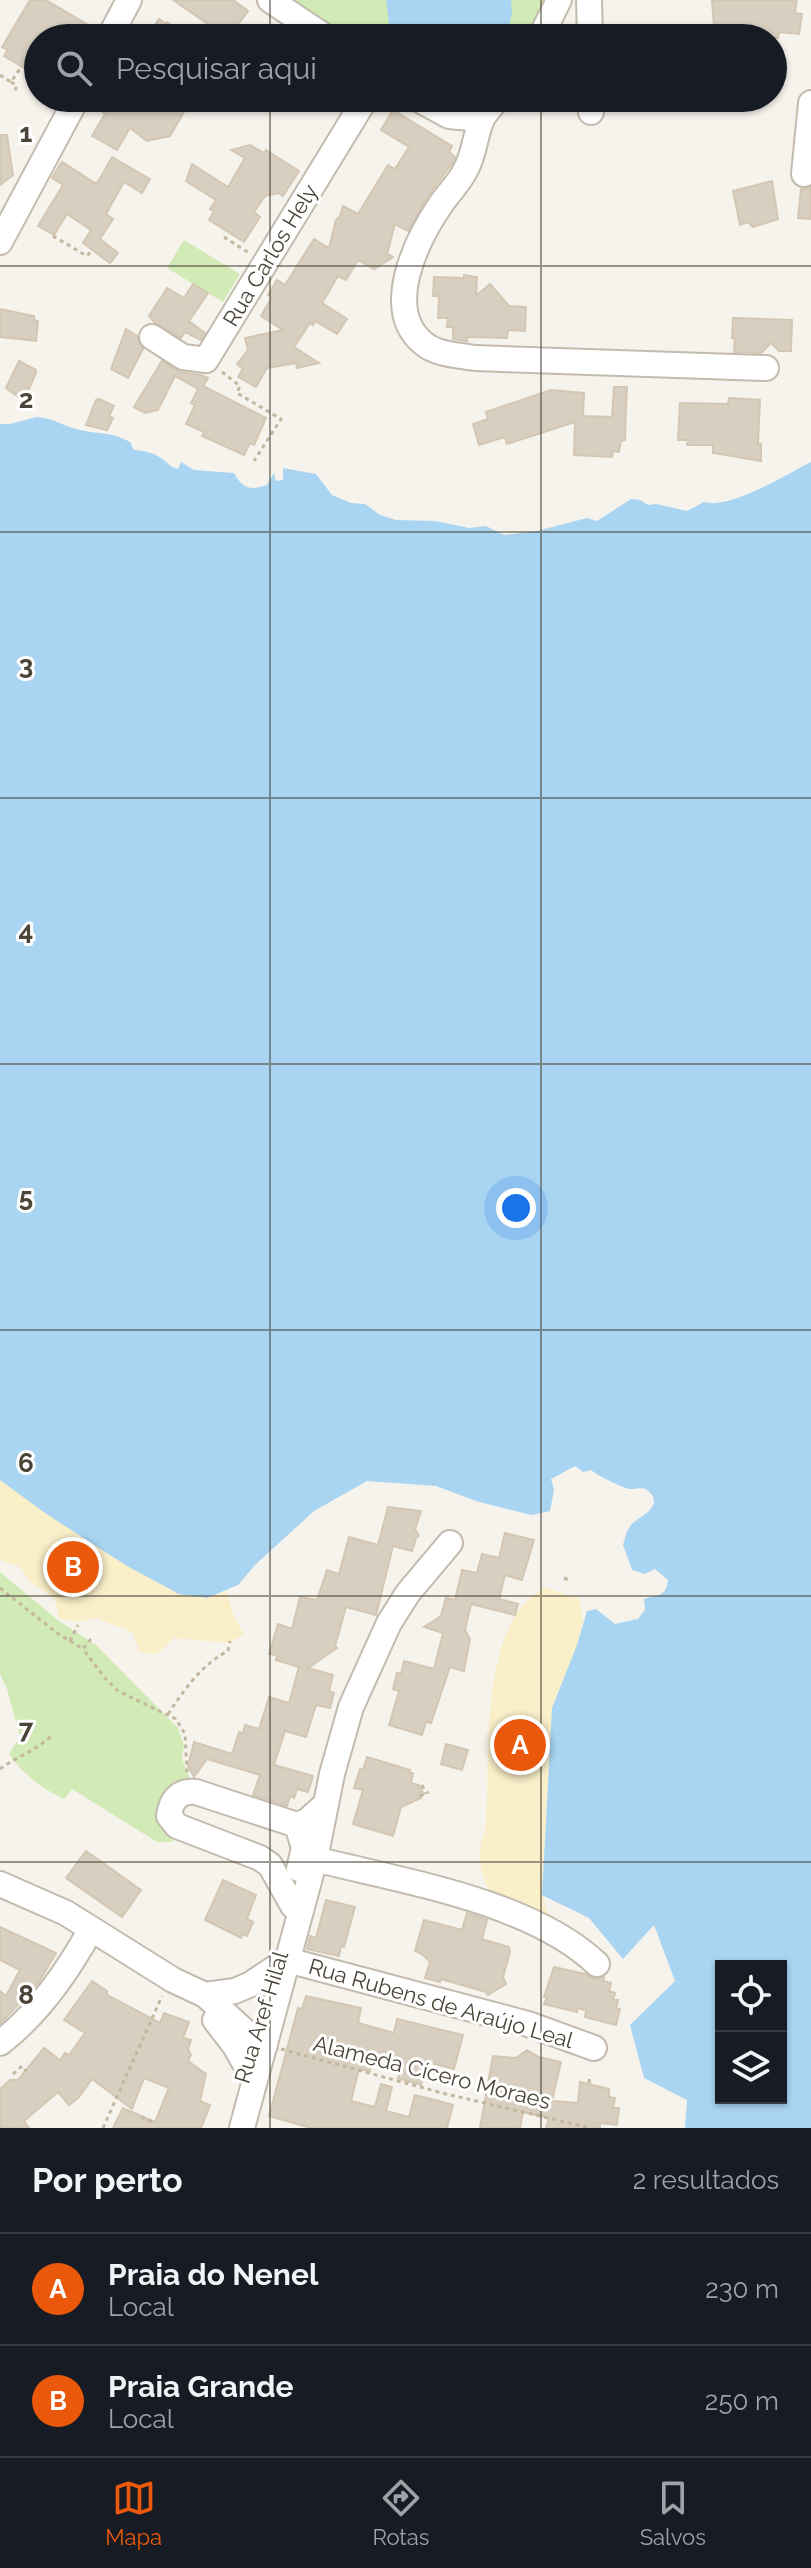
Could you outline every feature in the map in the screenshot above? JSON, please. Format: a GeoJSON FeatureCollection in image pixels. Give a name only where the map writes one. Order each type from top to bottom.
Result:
{"type":"FeatureCollection","features":[{"type":"Feature","properties":{"kind":"street"},"geometry":{"type":"LineString","coordinates":[[116,24],[129,0]]}},
{"type":"Feature","properties":{"kind":"street"},"geometry":{"type":"LineString","coordinates":[[270,0],[306,24]]}},
{"type":"Feature","properties":{"kind":"street"},"geometry":{"type":"LineString","coordinates":[[547,24],[559,0]]}},
{"type":"Feature","properties":{"kind":"street"},"geometry":{"type":"LineString","coordinates":[[589,0],[590,24]]}},
{"type":"Feature","properties":{"kind":"street"},"geometry":{"type":"LineString","coordinates":[[804,174],[811,103]]}},
{"type":"Feature","properties":{"kind":"street"},"geometry":{"type":"LineString","coordinates":[[0,242],[70,112]]}},
{"type":"Feature","properties":{"kind":"street","name":"Rua Carlos Hely"},"geometry":{"type":"LineString","coordinates":[[206,360],[357,112]]}},
{"type":"Feature","properties":{"kind":"street"},"geometry":{"type":"LineString","coordinates":[[442,112],[449,116],[482,119]]}},
{"type":"Feature","properties":{"kind":"street"},"geometry":{"type":"LineString","coordinates":[[487,112],[482,119],[466,171],[439,206],[414,257],[403,291],[404,315],[422,343],[443,353],[475,358],[766,368]]}},
{"type":"Feature","properties":{"kind":"street"},"geometry":{"type":"LineString","coordinates":[[152,337],[183,357],[206,360]]}},
{"type":"Feature","properties":{"kind":"street","name":"Rua Aref Hilal"},"geometry":{"type":"LineString","coordinates":[[242,2128],[258,2041],[317,1848],[332,1774],[351,1707],[389,1623],[408,1593],[450,1543]]}},
{"type":"Feature","properties":{"kind":"street"},"geometry":{"type":"LineString","coordinates":[[293,1906],[270,1865],[260,1858],[177,1826],[169,1816],[171,1803],[179,1795],[196,1792],[297,1825],[317,1848],[551,1930],[597,1964]]}},
{"type":"Feature","properties":{"kind":"street"},"geometry":{"type":"LineString","coordinates":[[297,1825],[307,1821],[326,1804]]}},
{"type":"Feature","properties":{"kind":"street","name":"Rua Aref Hilal"},"geometry":{"type":"LineString","coordinates":[[282,1963],[304,1848],[297,1825]]}},
{"type":"Feature","properties":{"kind":"street"},"geometry":{"type":"LineString","coordinates":[[0,1884],[66,1913],[173,1980],[205,1995],[258,2041]]}},
{"type":"Feature","properties":{"kind":"street"},"geometry":{"type":"LineString","coordinates":[[0,2043],[23,2026],[76,1956],[91,1929]]}},
{"type":"Feature","properties":{"kind":"street"},"geometry":{"type":"LineString","coordinates":[[205,1995],[235,1991],[282,1963]]}},
{"type":"Feature","properties":{"kind":"street","name":"Rua Rubens de Araújo Leal"},"geometry":{"type":"LineString","coordinates":[[282,1963],[528,2024],[594,2048]]}},
{"type":"Feature","properties":{"kind":"street"},"geometry":{"type":"LineString","coordinates":[[173,1980],[214,2020],[245,2064]]}},
{"type":"Feature","properties":{"kind":"street","name":"Rua Aref Hilal"},"geometry":{"type":"LineString","coordinates":[[228,2128],[245,2064],[258,2041]]}},
{"type":"Feature","properties":{"kind":"path"},"geometry":{"type":"LineString","coordinates":[[11,82],[21,67]]}},
{"type":"Feature","properties":{"kind":"path"},"geometry":{"type":"LineString","coordinates":[[0,75],[17,86],[13,94]]}},
{"type":"Feature","properties":{"kind":"path"},"geometry":{"type":"LineString","coordinates":[[53,236],[87,256],[92,250]]}},
{"type":"Feature","properties":{"kind":"path"},"geometry":{"type":"LineString","coordinates":[[224,237],[249,253]]}},
{"type":"Feature","properties":{"kind":"path"},"geometry":{"type":"LineString","coordinates":[[206,360],[240,386],[237,393],[281,419],[254,461]]}},
{"type":"Feature","properties":{"kind":"path"},"geometry":{"type":"LineString","coordinates":[[0,1588],[70,1641],[84,1648],[118,1691],[176,1719],[185,1734],[188,1780]]}},
{"type":"Feature","properties":{"kind":"path"},"geometry":{"type":"LineString","coordinates":[[70,1641],[78,1625]]}},
{"type":"Feature","properties":{"kind":"path"},"geometry":{"type":"LineString","coordinates":[[84,1648],[93,1639]]}},
{"type":"Feature","properties":{"kind":"path"},"geometry":{"type":"LineString","coordinates":[[168,1714],[179,1696],[213,1658],[228,1651],[230,1641]]}},
{"type":"Feature","properties":{"kind":"path"},"geometry":{"type":"LineString","coordinates":[[0,1769],[41,1747],[52,1735]]}},
{"type":"Feature","properties":{"kind":"path"},"geometry":{"type":"LineString","coordinates":[[420,1796],[427,1793],[422,1785]]}},
{"type":"Feature","properties":{"kind":"path"},"geometry":{"type":"LineString","coordinates":[[103,2128],[160,2001],[173,1980]]}},
{"type":"Feature","properties":{"kind":"path","name":"Alameda Cícero Moraes"},"geometry":{"type":"LineString","coordinates":[[258,2041],[442,2093],[591,2128]]}},
{"type":"Feature","properties":{"kind":"path"},"geometry":{"type":"LineString","coordinates":[[13,2074],[22,2066],[26,2071]]}},
{"type":"Feature","properties":{"kind":"path"},"geometry":{"type":"LineString","coordinates":[[589,2083],[590,2075]]}},
{"type":"Feature","properties":{"kind":"path"},"geometry":{"type":"LineString","coordinates":[[141,2117],[152,2122]]}},
{"type":"Feature","properties":{"kind":"green space"},"geometry":{"type":"Polygon","coordinates":[[[280,0],[569,0],[556,24],[316,24],[280,0]]]}},
{"type":"Feature","properties":{"kind":"green space"},"geometry":{"type":"Polygon","coordinates":[[[184,240],[240,274],[223,302],[167,268],[184,240]]]}},
{"type":"Feature","properties":{"kind":"green space"},"geometry":{"type":"Polygon","coordinates":[[[0,1572],[59,1621],[96,1645],[178,1728],[184,1745],[182,1759],[193,1785],[172,1797],[177,1832],[172,1842],[157,1842],[72,1789],[64,1799],[56,1795],[27,1775],[9,1754],[20,1736],[0,1674],[0,1572]]]}},
{"type":"Feature","properties":{"kind":"sand"},"geometry":{"type":"Polygon","coordinates":[[[0,1480],[87,1541],[179,1594],[207,1598],[226,1591],[235,1619],[244,1634],[229,1643],[174,1638],[156,1655],[140,1652],[132,1632],[96,1618],[79,1622],[59,1619],[55,1599],[29,1581],[20,1567],[0,1560],[0,1480]]]}},
{"type":"Feature","properties":{"kind":"sand"},"geometry":{"type":"Polygon","coordinates":[[[544,1587],[580,1599],[583,1621],[577,1645],[552,1708],[542,1894],[552,1926],[493,1900],[480,1858],[485,1831],[489,1722],[496,1667],[514,1618],[544,1587]]]}},
{"type":"Feature","properties":{"kind":"water"},"geometry":{"type":"Polygon","coordinates":[[[386,0],[511,0],[510,24],[389,24],[386,0]]]}},
{"type":"Feature","properties":{"kind":"water"},"geometry":{"type":"Polygon","coordinates":[[[37,417],[49,419],[80,430],[123,439],[130,442],[134,450],[154,454],[178,469],[181,462],[194,470],[234,473],[243,485],[251,488],[267,485],[274,473],[276,481],[283,480],[283,468],[316,474],[332,495],[351,503],[365,504],[380,515],[396,520],[435,521],[469,528],[486,526],[504,535],[537,531],[587,518],[597,521],[631,499],[687,511],[704,502],[728,501],[743,496],[811,462],[811,2128],[685,2128],[687,2100],[644,2078],[630,2025],[675,1981],[654,1925],[623,1959],[589,1918],[542,1895],[552,1708],[587,1611],[596,1609],[615,1624],[638,1619],[645,1610],[644,1599],[660,1594],[667,1586],[668,1580],[655,1569],[645,1574],[632,1570],[623,1545],[631,1525],[654,1504],[647,1490],[626,1488],[591,1470],[583,1472],[575,1466],[551,1479],[554,1490],[550,1511],[531,1515],[479,1502],[436,1486],[367,1481],[314,1511],[255,1565],[238,1585],[207,1598],[179,1594],[127,1566],[0,1480],[0,424],[37,417]]]}},
{"type":"Feature","properties":{"kind":"building"},"geometry":{"type":"Polygon","coordinates":[[[30,0],[46,0],[87,24],[24,24],[24,68],[4,56],[8,50],[2,47],[30,0]]]}},
{"type":"Feature","properties":{"kind":"building"},"geometry":{"type":"Polygon","coordinates":[[[173,0],[233,0],[248,11],[238,24],[208,24],[173,0]]]}},
{"type":"Feature","properties":{"kind":"building"},"geometry":{"type":"Polygon","coordinates":[[[712,0],[797,0],[795,13],[802,14],[799,34],[787,33],[787,24],[714,24],[712,0]]]}},
{"type":"Feature","properties":{"kind":"building"},"geometry":{"type":"Polygon","coordinates":[[[102,112],[184,112],[170,136],[147,141],[130,128],[117,150],[92,136],[105,114],[102,112]]]}},
{"type":"Feature","properties":{"kind":"building"},"geometry":{"type":"Polygon","coordinates":[[[392,112],[396,112],[452,146],[449,152],[455,157],[453,162],[408,231],[395,224],[387,254],[393,257],[374,269],[358,260],[346,280],[338,276],[322,303],[347,319],[337,334],[315,321],[313,325],[310,323],[294,347],[319,363],[297,368],[296,363],[267,368],[256,387],[238,377],[243,369],[237,364],[248,350],[245,338],[283,330],[261,316],[277,280],[285,285],[314,239],[329,248],[343,206],[358,214],[388,165],[395,169],[409,147],[381,130],[392,112]]]}},
{"type":"Feature","properties":{"kind":"building"},"geometry":{"type":"Polygon","coordinates":[[[0,135],[7,135],[13,175],[0,185],[0,135]]]}},
{"type":"Feature","properties":{"kind":"building"},"geometry":{"type":"Polygon","coordinates":[[[250,145],[264,153],[266,150],[299,171],[283,196],[278,193],[265,196],[254,212],[260,217],[244,242],[209,220],[214,211],[210,209],[216,200],[186,181],[192,164],[228,187],[245,158],[231,150],[250,145]]]}},
{"type":"Feature","properties":{"kind":"building"},"geometry":{"type":"Polygon","coordinates":[[[112,157],[150,179],[142,193],[124,182],[106,214],[113,219],[100,239],[118,253],[110,263],[83,243],[91,230],[67,214],[54,235],[38,226],[63,185],[52,178],[62,162],[95,183],[112,157]]]}},
{"type":"Feature","properties":{"kind":"building"},"geometry":{"type":"Polygon","coordinates":[[[772,181],[778,219],[753,227],[748,222],[740,225],[733,191],[772,181]]]}},
{"type":"Feature","properties":{"kind":"building"},"geometry":{"type":"Polygon","coordinates":[[[811,187],[811,219],[798,218],[801,189],[811,187]]]}},
{"type":"Feature","properties":{"kind":"building"},"geometry":{"type":"Polygon","coordinates":[[[464,275],[477,277],[476,296],[490,284],[509,306],[526,307],[525,331],[508,330],[507,338],[453,339],[453,327],[447,327],[448,318],[438,318],[439,296],[433,296],[434,277],[464,278],[464,275]]]}},
{"type":"Feature","properties":{"kind":"building"},"geometry":{"type":"Polygon","coordinates":[[[193,284],[208,293],[189,321],[205,333],[201,340],[185,332],[181,338],[149,316],[167,288],[184,298],[193,284]]]}},
{"type":"Feature","properties":{"kind":"building"},"geometry":{"type":"Polygon","coordinates":[[[0,309],[34,316],[34,320],[38,321],[36,341],[0,337],[0,309]]]}},
{"type":"Feature","properties":{"kind":"building"},"geometry":{"type":"Polygon","coordinates":[[[733,318],[792,320],[791,351],[779,351],[771,343],[761,353],[734,352],[733,318]]]}},
{"type":"Feature","properties":{"kind":"building"},"geometry":{"type":"Polygon","coordinates":[[[126,329],[137,336],[143,349],[128,378],[111,369],[126,329]]]}},
{"type":"Feature","properties":{"kind":"building"},"geometry":{"type":"Polygon","coordinates":[[[19,361],[36,370],[25,398],[21,399],[6,388],[19,361]]]}},
{"type":"Feature","properties":{"kind":"building"},"geometry":{"type":"Polygon","coordinates":[[[162,361],[180,372],[208,378],[203,386],[266,418],[254,445],[250,443],[244,455],[202,436],[204,432],[186,424],[198,389],[175,376],[158,410],[145,413],[134,407],[162,361]]]}},
{"type":"Feature","properties":{"kind":"building"},"geometry":{"type":"Polygon","coordinates":[[[614,387],[627,387],[625,440],[621,441],[619,452],[613,451],[612,457],[574,455],[575,422],[507,444],[505,437],[479,445],[473,424],[488,419],[486,412],[551,390],[584,393],[583,416],[612,417],[614,387]]]}},
{"type":"Feature","properties":{"kind":"building"},"geometry":{"type":"Polygon","coordinates":[[[729,398],[760,400],[758,444],[761,444],[761,461],[713,453],[713,445],[687,445],[688,440],[678,440],[680,403],[728,404],[729,398]]]}},
{"type":"Feature","properties":{"kind":"building"},"geometry":{"type":"Polygon","coordinates":[[[99,399],[114,406],[107,430],[86,425],[99,399]]]}},
{"type":"Feature","properties":{"kind":"building"},"geometry":{"type":"Polygon","coordinates":[[[388,1507],[421,1511],[415,1529],[419,1536],[412,1551],[393,1546],[376,1615],[346,1607],[337,1648],[308,1668],[333,1675],[329,1691],[334,1693],[330,1708],[316,1705],[306,1737],[285,1731],[274,1765],[313,1776],[308,1792],[297,1789],[294,1798],[290,1796],[287,1806],[253,1795],[260,1775],[207,1759],[194,1777],[188,1766],[194,1742],[232,1754],[239,1732],[243,1733],[245,1725],[259,1729],[269,1697],[289,1703],[299,1667],[276,1660],[277,1655],[269,1654],[278,1624],[292,1629],[300,1597],[317,1600],[327,1570],[339,1574],[349,1537],[378,1545],[388,1507]]]}},
{"type":"Feature","properties":{"kind":"building"},"geometry":{"type":"Polygon","coordinates":[[[505,1533],[534,1540],[522,1580],[505,1575],[499,1599],[518,1604],[515,1615],[471,1604],[465,1630],[470,1639],[464,1671],[450,1667],[431,1723],[426,1722],[422,1735],[389,1725],[399,1691],[393,1689],[404,1661],[434,1669],[443,1633],[424,1627],[441,1616],[446,1598],[455,1600],[462,1570],[477,1573],[482,1554],[499,1558],[505,1533]]]}},
{"type":"Feature","properties":{"kind":"building"},"geometry":{"type":"Polygon","coordinates":[[[446,1744],[468,1750],[462,1770],[441,1764],[446,1744]]]}},
{"type":"Feature","properties":{"kind":"building"},"geometry":{"type":"Polygon","coordinates":[[[367,1757],[410,1770],[413,1773],[411,1783],[419,1785],[423,1793],[419,1795],[421,1798],[401,1807],[393,1836],[353,1824],[363,1790],[354,1788],[367,1757]]]}},
{"type":"Feature","properties":{"kind":"building"},"geometry":{"type":"Polygon","coordinates":[[[86,1851],[141,1890],[122,1917],[66,1878],[86,1851]]]}},
{"type":"Feature","properties":{"kind":"building"},"geometry":{"type":"Polygon","coordinates":[[[223,1880],[256,1895],[247,1919],[253,1922],[247,1936],[243,1934],[241,1938],[205,1920],[223,1880]]]}},
{"type":"Feature","properties":{"kind":"building"},"geometry":{"type":"Polygon","coordinates":[[[326,1900],[355,1907],[339,1956],[307,1949],[310,1936],[316,1938],[326,1900]]]}},
{"type":"Feature","properties":{"kind":"building"},"geometry":{"type":"Polygon","coordinates":[[[467,1913],[487,1920],[482,1939],[509,1947],[503,1977],[506,1984],[488,1995],[441,1979],[440,1982],[425,1978],[430,1962],[415,1951],[424,1920],[462,1930],[467,1913]]]}},
{"type":"Feature","properties":{"kind":"building"},"geometry":{"type":"Polygon","coordinates":[[[0,1927],[56,1953],[39,1982],[0,2024],[0,1991],[6,1996],[20,1970],[0,1960],[0,1927]]]}},
{"type":"Feature","properties":{"kind":"building"},"geometry":{"type":"Polygon","coordinates":[[[554,1967],[594,1979],[604,1977],[603,1981],[611,1983],[609,1991],[615,1993],[613,2000],[618,2000],[616,2008],[620,2009],[616,2025],[585,2017],[586,2010],[577,2008],[577,2012],[544,2004],[554,1967]]]}},
{"type":"Feature","properties":{"kind":"building"},"geometry":{"type":"Polygon","coordinates":[[[92,1981],[107,1991],[107,1995],[160,2023],[164,2013],[189,2022],[183,2038],[191,2040],[188,2061],[206,2074],[200,2101],[210,2105],[201,2128],[113,2128],[123,2108],[155,2122],[169,2088],[144,2078],[132,2109],[92,2079],[69,2105],[58,2092],[24,2121],[29,2128],[0,2128],[0,2089],[10,2080],[18,2080],[44,2048],[60,2060],[65,2053],[69,2055],[85,2033],[64,2020],[92,1981]]]}},
{"type":"Feature","properties":{"kind":"building"},"geometry":{"type":"Polygon","coordinates":[[[306,1996],[361,2008],[358,2023],[394,2033],[397,2019],[463,2035],[454,2069],[427,2062],[421,2085],[398,2078],[402,2062],[374,2056],[370,2071],[359,2069],[351,2101],[375,2107],[381,2084],[392,2087],[386,2111],[409,2117],[415,2095],[439,2101],[453,2105],[447,2128],[311,2128],[269,2116],[298,2008],[302,2009],[306,1996]]]}},
{"type":"Feature","properties":{"kind":"building"},"geometry":{"type":"Polygon","coordinates":[[[527,2050],[539,2057],[561,2062],[552,2101],[578,2103],[580,2082],[609,2089],[609,2097],[615,2098],[613,2108],[619,2108],[617,2125],[600,2123],[600,2128],[546,2128],[549,2118],[523,2112],[520,2128],[480,2128],[493,2056],[516,2058],[527,2050]]]}},
{"type":"Feature","properties":{"kind":"place","name":"Praia Grande"},"geometry":{"type":"Point","coordinates":[73,1567]}},
{"type":"Feature","properties":{"kind":"place","name":"Praia do Nenel"},"geometry":{"type":"Point","coordinates":[520,1745]}}]}
